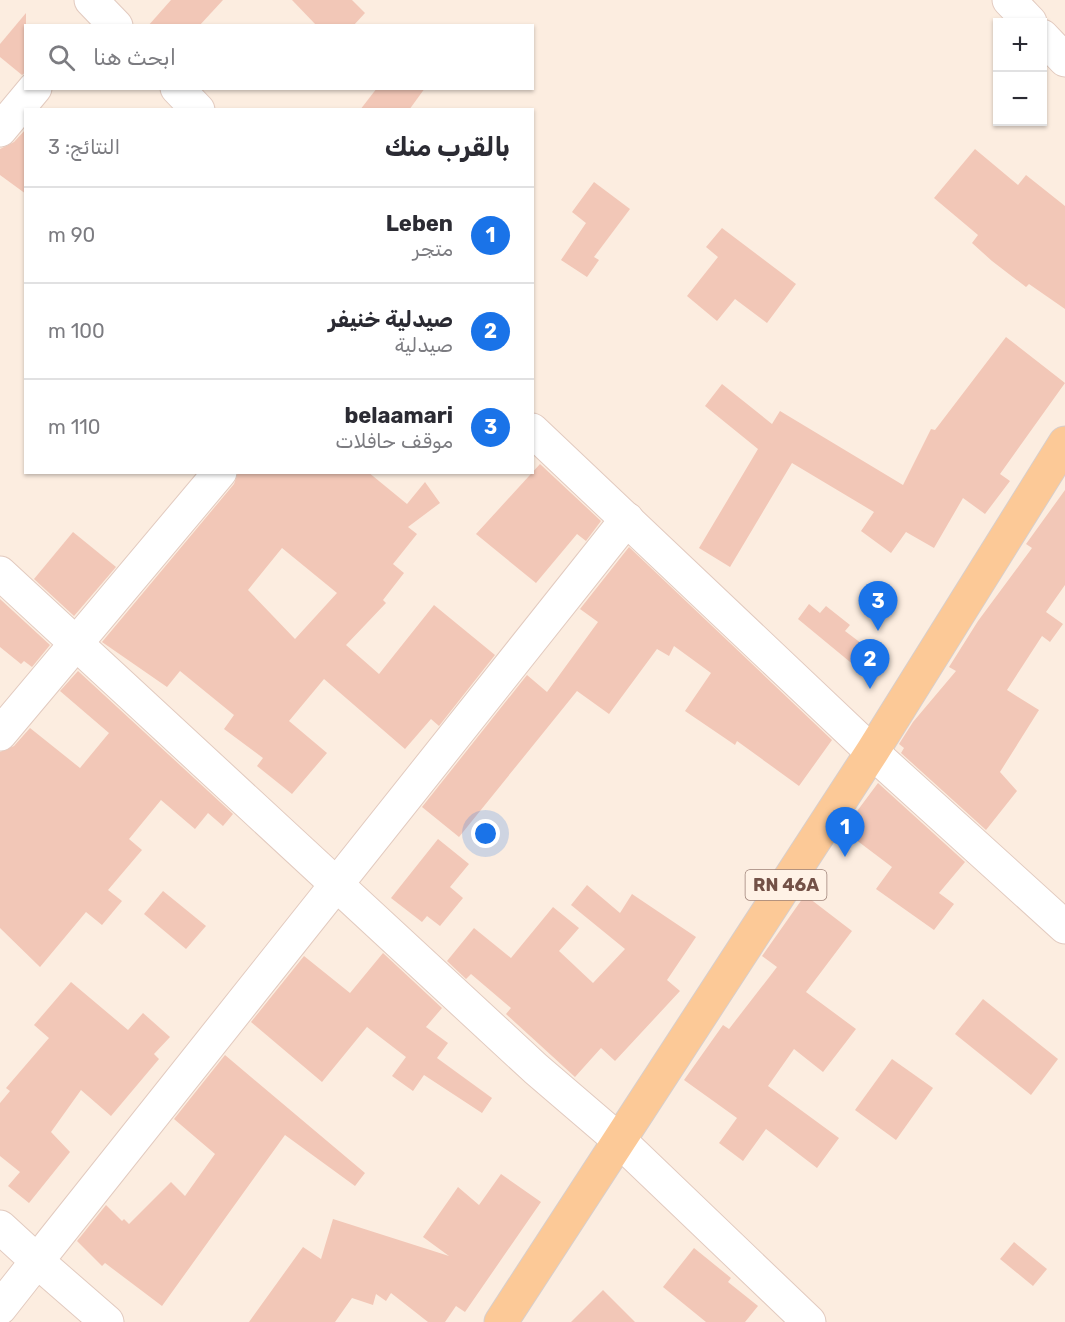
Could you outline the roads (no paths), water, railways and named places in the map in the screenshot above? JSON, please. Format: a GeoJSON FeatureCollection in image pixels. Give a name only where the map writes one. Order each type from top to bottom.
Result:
{"type":"FeatureCollection","features":[{"type":"Feature","properties":{"kind":"main road","name":"RN 46A"},"geometry":{"type":"LineString","coordinates":[[501,1322],[872,752],[1065,443]]}},
{"type":"Feature","properties":{"kind":"street"},"geometry":{"type":"LineString","coordinates":[[1009,0],[1026,18]]}},
{"type":"Feature","properties":{"kind":"street"},"geometry":{"type":"LineString","coordinates":[[1047,41],[1065,60]]}},
{"type":"Feature","properties":{"kind":"street"},"geometry":{"type":"LineString","coordinates":[[0,130],[33,90]]}},
{"type":"Feature","properties":{"kind":"street"},"geometry":{"type":"LineString","coordinates":[[179,90],[196,108]]}},
{"type":"Feature","properties":{"kind":"street"},"geometry":{"type":"LineString","coordinates":[[534,432],[872,752],[1065,927]]}},
{"type":"Feature","properties":{"kind":"street"},"geometry":{"type":"LineString","coordinates":[[0,734],[218,474]]}},
{"type":"Feature","properties":{"kind":"street"},"geometry":{"type":"LineString","coordinates":[[0,1308],[627,519]]}},
{"type":"Feature","properties":{"kind":"street"},"geometry":{"type":"LineString","coordinates":[[0,573],[536,1069],[620,1141],[808,1322]]}},
{"type":"Feature","properties":{"kind":"street"},"geometry":{"type":"LineString","coordinates":[[0,1227],[107,1322]]}},
{"type":"Feature","properties":{"kind":"place","name":"belaamari"},"geometry":{"type":"Point","coordinates":[878,631]}},
{"type":"Feature","properties":{"kind":"place","name":"صيدلية خنيفر"},"geometry":{"type":"Point","coordinates":[870,689]}},
{"type":"Feature","properties":{"kind":"place","name":"Leben"},"geometry":{"type":"Point","coordinates":[845,857]}}]}
